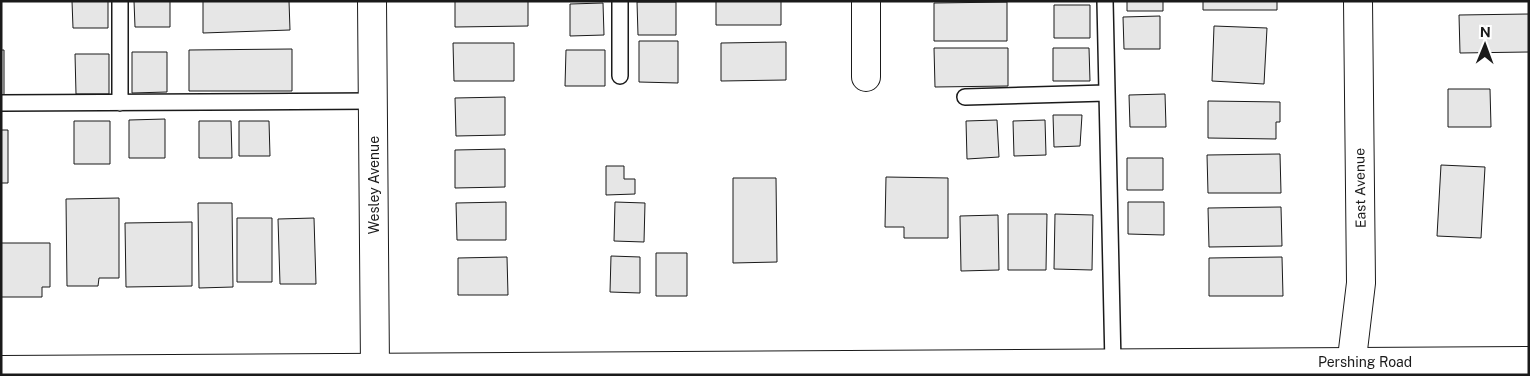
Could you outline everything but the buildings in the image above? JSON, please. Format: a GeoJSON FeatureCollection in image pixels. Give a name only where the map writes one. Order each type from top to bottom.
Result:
{"type":"FeatureCollection","features":[{"type":"Feature","properties":{"kind":"main road","name":"Wesley Avenue"},"geometry":{"type":"LineString","coordinates":[[363,370],[373,100],[372,1]]}},
{"type":"Feature","properties":{"kind":"main road"},"geometry":{"type":"LineString","coordinates":[[866,1],[866,77]]}},
{"type":"Feature","properties":{"kind":"main road","name":"East Avenue"},"geometry":{"type":"LineString","coordinates":[[1350,368],[1361,283],[1358,1]]}},
{"type":"Feature","properties":{"kind":"main road","name":"Pershing Road"},"geometry":{"type":"LineString","coordinates":[[1,370],[116,372],[1027,370],[1113,364],[1350,368],[1529,362]]}},
{"type":"Feature","properties":{"kind":"lane"},"geometry":{"type":"LineString","coordinates":[[120,1],[120,103]]}},
{"type":"Feature","properties":{"kind":"lane"},"geometry":{"type":"LineString","coordinates":[[620,1],[620,76]]}},
{"type":"Feature","properties":{"kind":"lane"},"geometry":{"type":"LineString","coordinates":[[1105,1],[1113,364]]}},
{"type":"Feature","properties":{"kind":"lane"},"geometry":{"type":"LineString","coordinates":[[965,97],[1106,93]]}},
{"type":"Feature","properties":{"kind":"lane"},"geometry":{"type":"LineString","coordinates":[[1,103],[373,100]]}}]}
